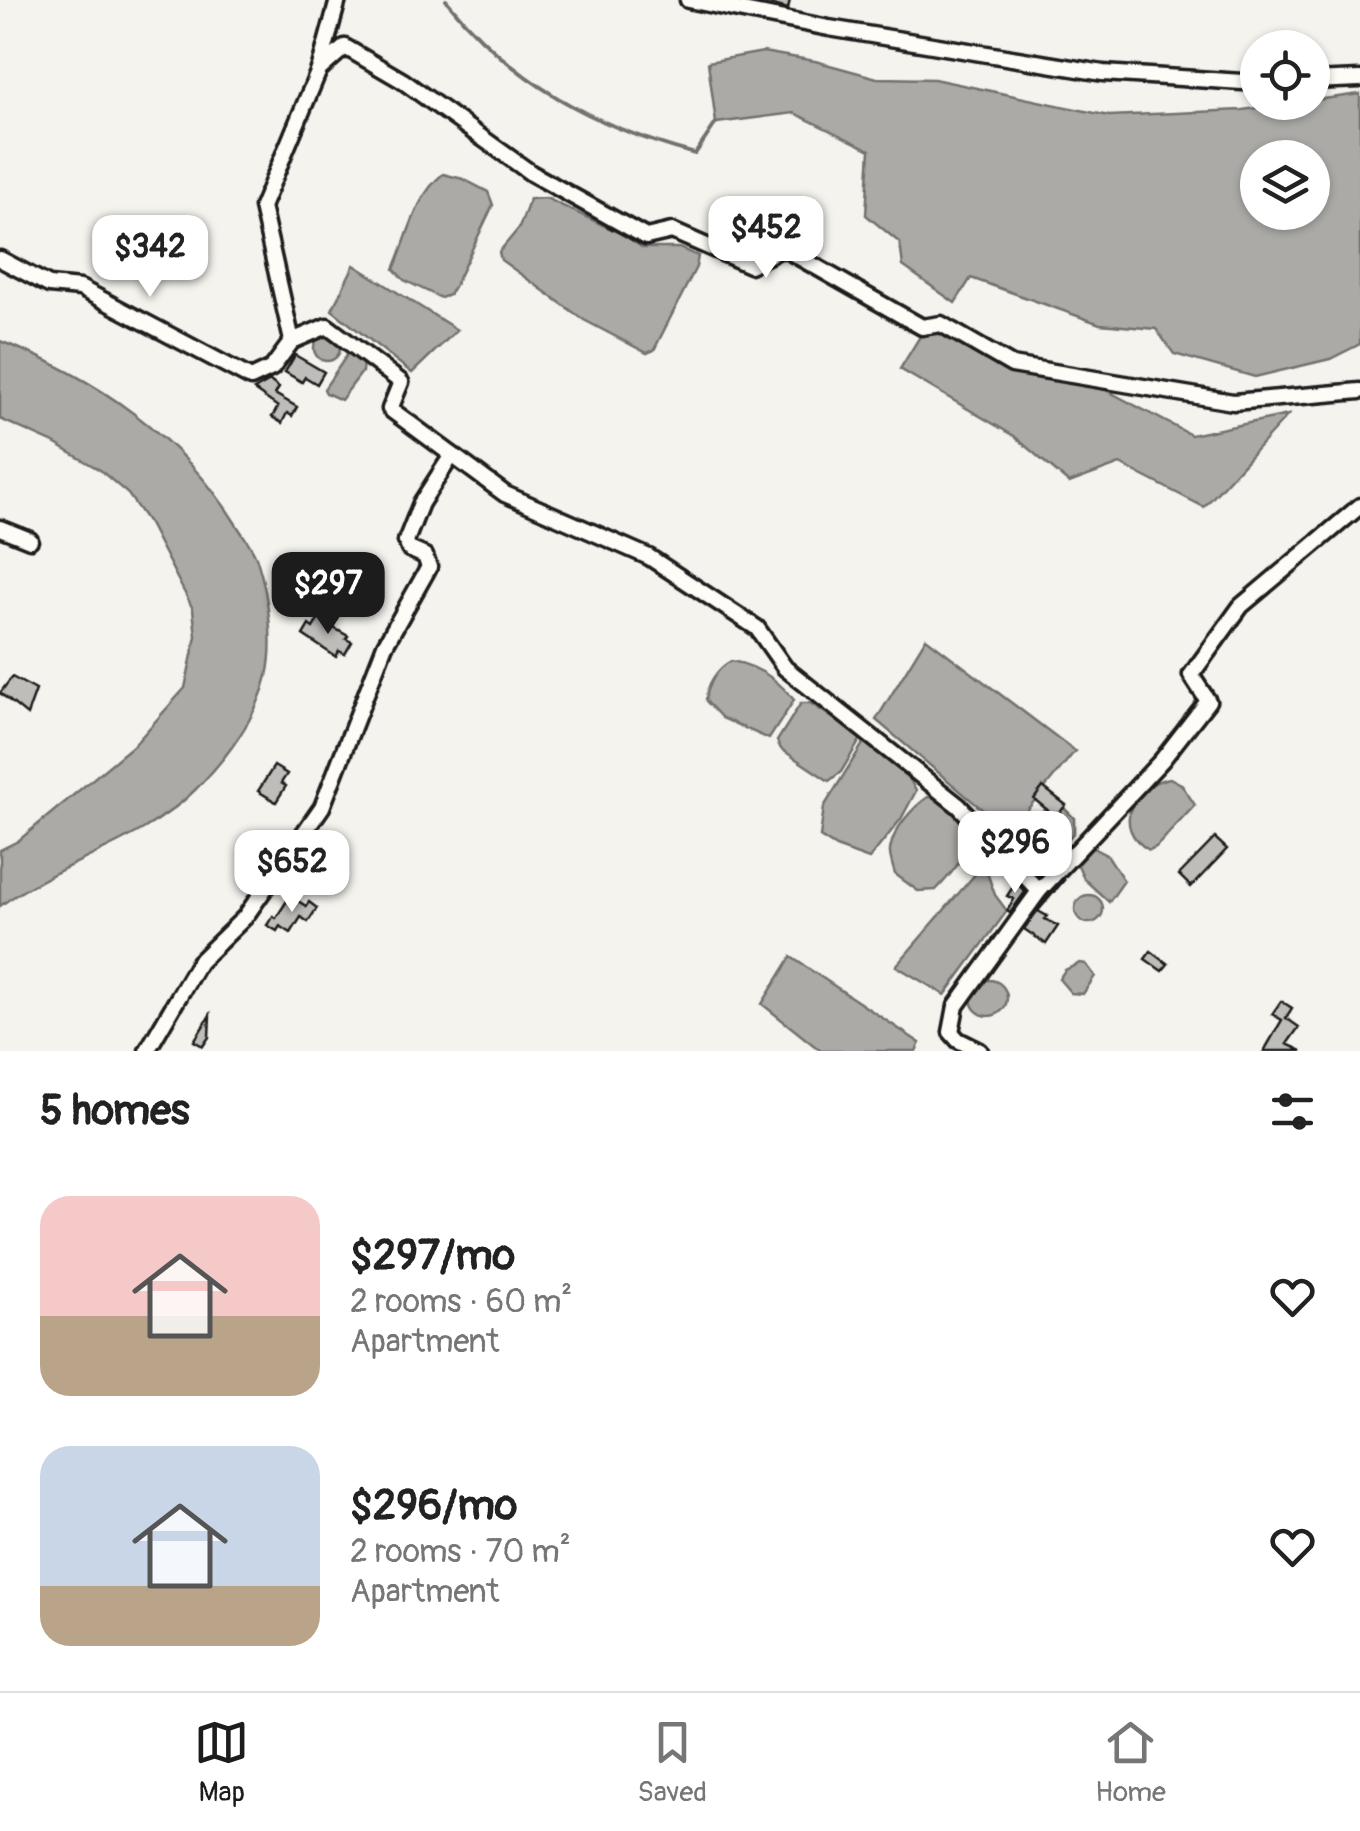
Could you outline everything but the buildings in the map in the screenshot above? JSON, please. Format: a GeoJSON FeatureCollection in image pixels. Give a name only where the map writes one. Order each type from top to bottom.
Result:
{"type":"FeatureCollection","features":[{"type":"Feature","properties":{"kind":"street"},"geometry":{"type":"LineString","coordinates":[[292,341],[262,207],[318,70],[338,0]]}},
{"type":"Feature","properties":{"kind":"street"},"geometry":{"type":"LineString","coordinates":[[688,0],[829,28],[1103,73],[1240,81]]}},
{"type":"Feature","properties":{"kind":"street"},"geometry":{"type":"LineString","coordinates":[[318,70],[344,47],[403,81],[531,173],[646,237],[672,231],[750,265],[782,248],[922,328],[942,324],[1012,365],[1233,402],[1360,392]]}},
{"type":"Feature","properties":{"kind":"street"},"geometry":{"type":"LineString","coordinates":[[1330,81],[1360,80]]}},
{"type":"Feature","properties":{"kind":"street"},"geometry":{"type":"LineString","coordinates":[[0,259],[49,284],[80,288],[251,378],[272,368],[292,341],[327,326],[401,382],[390,409],[505,494],[649,557],[757,628],[785,668],[958,806],[1039,890]]}},
{"type":"Feature","properties":{"kind":"street"},"geometry":{"type":"LineString","coordinates":[[147,1051],[199,962],[245,917],[322,808],[385,645],[429,567],[425,556],[409,550],[406,542],[421,503],[452,455]]}},
{"type":"Feature","properties":{"kind":"street"},"geometry":{"type":"LineString","coordinates":[[980,1051],[951,1032],[956,1006],[1039,890],[1162,760],[1208,701],[1191,675],[1241,606],[1360,506]]}},
{"type":"Feature","properties":{"kind":"street"},"geometry":{"type":"LineString","coordinates":[[0,528],[30,540]]}},
{"type":"Feature","properties":{"kind":"shaded area"},"geometry":{"type":"Polygon","coordinates":[[[763,52],[877,78],[934,79],[1109,116],[1240,110],[1240,120],[1330,120],[1330,98],[1360,94],[1360,344],[1330,359],[1255,377],[1174,354],[1156,329],[1100,324],[971,278],[955,303],[903,266],[900,243],[866,215],[870,150],[794,113],[716,123],[708,62],[763,52]]]}},
{"type":"Feature","properties":{"kind":"shaded area"},"geometry":{"type":"Polygon","coordinates":[[[443,174],[488,192],[493,205],[455,285],[449,295],[441,298],[404,280],[394,269],[419,206],[443,174]]]}},
{"type":"Feature","properties":{"kind":"shaded area"},"geometry":{"type":"Polygon","coordinates":[[[546,198],[643,248],[679,248],[698,256],[654,350],[647,353],[584,320],[501,260],[499,252],[519,228],[530,199],[546,198]]]}},
{"type":"Feature","properties":{"kind":"shaded area"},"geometry":{"type":"Polygon","coordinates":[[[354,265],[457,330],[412,373],[332,310],[354,265]]]}},
{"type":"Feature","properties":{"kind":"shaded area"},"geometry":{"type":"Polygon","coordinates":[[[922,333],[941,334],[1030,376],[1102,388],[1191,435],[1288,415],[1204,507],[1120,464],[1069,483],[1014,436],[900,369],[922,333]]]}},
{"type":"Feature","properties":{"kind":"shaded area"},"geometry":{"type":"Polygon","coordinates":[[[327,335],[337,338],[337,358],[327,361],[317,358],[314,348],[317,338],[327,335]]]}},
{"type":"Feature","properties":{"kind":"shaded area"},"geometry":{"type":"Polygon","coordinates":[[[0,341],[102,391],[190,464],[254,553],[267,604],[270,649],[267,676],[248,723],[195,790],[150,825],[0,906],[0,850],[18,841],[135,744],[185,688],[196,636],[193,609],[149,524],[128,494],[100,470],[52,442],[0,419],[0,341]]]}},
{"type":"Feature","properties":{"kind":"shaded area"},"geometry":{"type":"Polygon","coordinates":[[[351,349],[363,361],[362,372],[341,400],[324,389],[351,349]]]}},
{"type":"Feature","properties":{"kind":"shaded area"},"geometry":{"type":"Polygon","coordinates":[[[926,638],[1075,751],[1009,832],[876,720],[926,638]]]}},
{"type":"Feature","properties":{"kind":"shaded area"},"geometry":{"type":"Polygon","coordinates":[[[731,661],[766,674],[794,700],[769,739],[722,718],[706,701],[713,678],[731,661]]]}},
{"type":"Feature","properties":{"kind":"shaded area"},"geometry":{"type":"Polygon","coordinates":[[[801,703],[810,703],[862,737],[841,772],[829,781],[781,749],[777,741],[801,703]]]}},
{"type":"Feature","properties":{"kind":"shaded area"},"geometry":{"type":"Polygon","coordinates":[[[864,742],[904,769],[916,791],[901,819],[869,859],[820,837],[824,807],[864,742]]]}},
{"type":"Feature","properties":{"kind":"shaded area"},"geometry":{"type":"Polygon","coordinates":[[[1170,778],[1181,784],[1195,805],[1149,850],[1131,830],[1131,808],[1146,789],[1170,778]]]}},
{"type":"Feature","properties":{"kind":"shaded area"},"geometry":{"type":"Polygon","coordinates":[[[928,797],[940,799],[964,821],[968,842],[959,862],[936,890],[918,891],[895,874],[890,850],[904,820],[928,797]]]}},
{"type":"Feature","properties":{"kind":"shaded area"},"geometry":{"type":"Polygon","coordinates":[[[1048,801],[1059,803],[1074,818],[1074,832],[1069,838],[1056,831],[1043,814],[1048,801]]]}},
{"type":"Feature","properties":{"kind":"shaded area"},"geometry":{"type":"Polygon","coordinates":[[[1089,846],[1108,856],[1124,881],[1109,902],[1084,879],[1075,858],[1089,846]]]}},
{"type":"Feature","properties":{"kind":"shaded area"},"geometry":{"type":"Polygon","coordinates":[[[984,864],[995,895],[1007,911],[945,995],[896,966],[984,864]]]}},
{"type":"Feature","properties":{"kind":"shaded area"},"geometry":{"type":"Polygon","coordinates":[[[1089,895],[1099,899],[1103,909],[1099,919],[1089,923],[1079,919],[1075,909],[1079,899],[1089,895]]]}},
{"type":"Feature","properties":{"kind":"shaded area"},"geometry":{"type":"Polygon","coordinates":[[[791,957],[920,1043],[916,1051],[821,1051],[762,1004],[791,957]]]}},
{"type":"Feature","properties":{"kind":"shaded area"},"geometry":{"type":"Polygon","coordinates":[[[1086,964],[1095,976],[1083,994],[1071,993],[1059,979],[1065,970],[1086,964]]]}},
{"type":"Feature","properties":{"kind":"shaded area"},"geometry":{"type":"Polygon","coordinates":[[[989,980],[1002,985],[1007,998],[1002,1011],[989,1016],[976,1011],[971,998],[976,985],[989,980]]]}},
{"type":"Feature","properties":{"kind":"waterway"},"geometry":{"type":"LineString","coordinates":[[446,0],[527,78],[589,115],[695,154],[716,123]]}}]}
